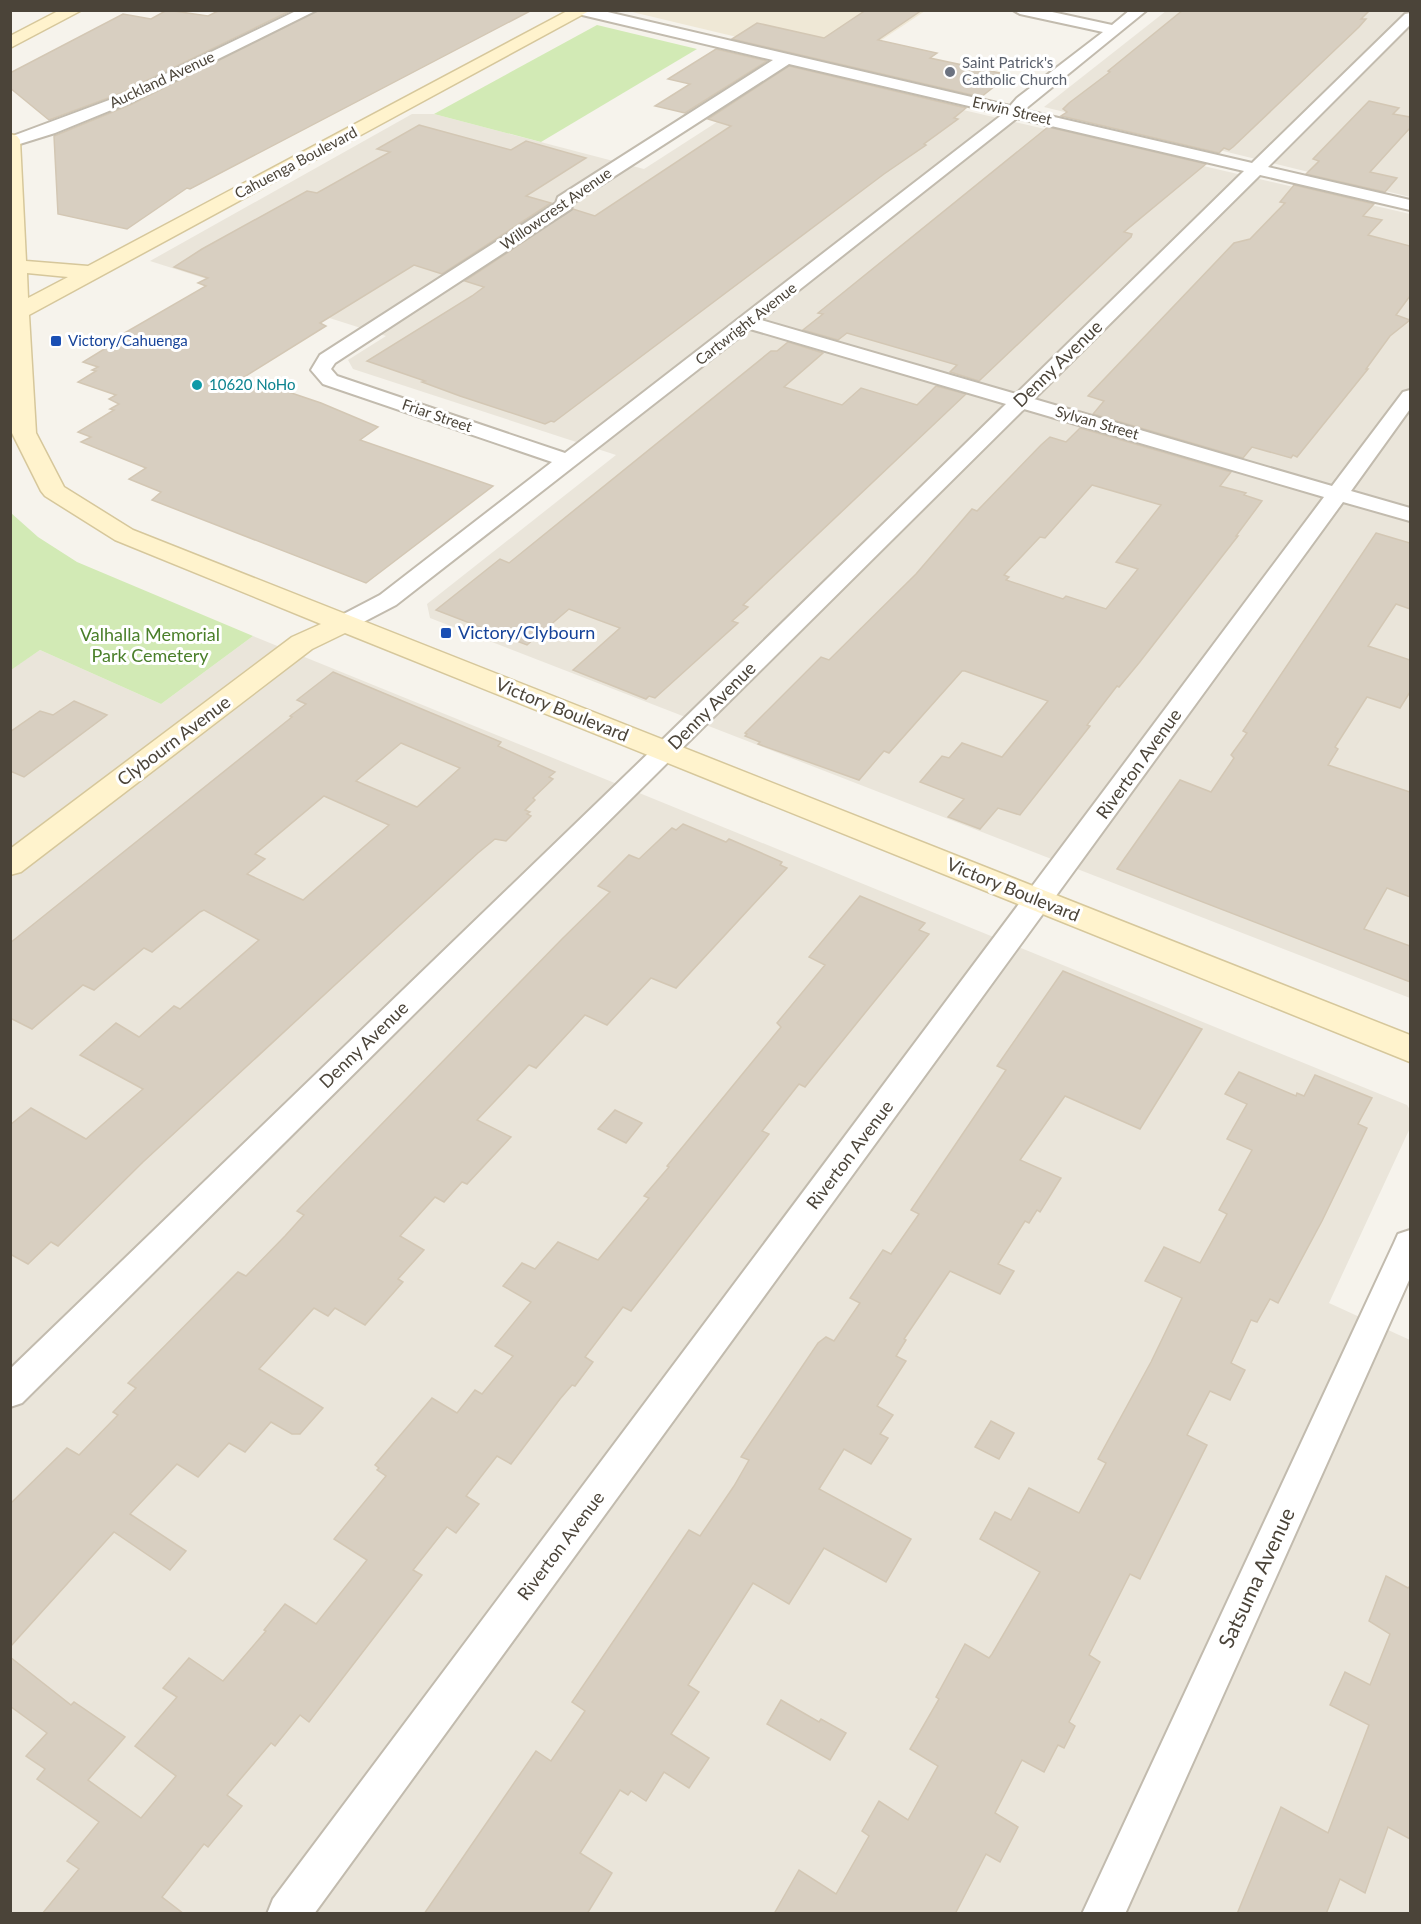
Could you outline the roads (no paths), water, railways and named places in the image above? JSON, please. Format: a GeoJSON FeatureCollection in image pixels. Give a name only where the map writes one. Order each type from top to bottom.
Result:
{"type":"FeatureCollection","features":[{"type":"Feature","properties":{"kind":"main road"},"geometry":{"type":"LineString","coordinates":[[10,42],[74,10]]}},
{"type":"Feature","properties":{"kind":"main road","name":"Cahuenga Boulevard"},"geometry":{"type":"LineString","coordinates":[[14,315],[581,11]]}},
{"type":"Feature","properties":{"kind":"main road","name":"Victory Boulevard"},"geometry":{"type":"LineString","coordinates":[[11,141],[16,266],[14,315],[24,433],[54,491],[124,535],[1410,1049]]}},
{"type":"Feature","properties":{"kind":"main road"},"geometry":{"type":"LineString","coordinates":[[16,266],[90,273]]}},
{"type":"Feature","properties":{"kind":"main road","name":"Clybourn Avenue"},"geometry":{"type":"LineString","coordinates":[[10,865],[302,643],[342,624]]}},
{"type":"Feature","properties":{"kind":"street","name":"Auckland Avenue"},"geometry":{"type":"LineString","coordinates":[[11,141],[49,131],[127,97],[310,10]]}},
{"type":"Feature","properties":{"kind":"street"},"geometry":{"type":"LineString","coordinates":[[1020,10],[1114,30]]}},
{"type":"Feature","properties":{"kind":"street","name":"Cartwright Avenue"},"geometry":{"type":"LineString","coordinates":[[342,624],[388,600],[524,493],[569,461],[1006,121],[1023,101],[1140,10]]}},
{"type":"Feature","properties":{"kind":"street","name":"Erwin Street"},"geometry":{"type":"LineString","coordinates":[[581,11],[1410,205]]}},
{"type":"Feature","properties":{"kind":"street","name":"Denny Avenue"},"geometry":{"type":"LineString","coordinates":[[10,1392],[666,752],[1410,17]]}},
{"type":"Feature","properties":{"kind":"street","name":"Willowcrest Avenue"},"geometry":{"type":"LineString","coordinates":[[327,359],[565,205],[564,201],[786,59]]}},
{"type":"Feature","properties":{"kind":"street","name":"Sylvan Street"},"geometry":{"type":"LineString","coordinates":[[748,322],[1410,515]]}},
{"type":"Feature","properties":{"kind":"street","name":"Friar Street"},"geometry":{"type":"LineString","coordinates":[[327,359],[321,370],[330,380],[569,461]]}},
{"type":"Feature","properties":{"kind":"street","name":"Riverton Avenue"},"geometry":{"type":"LineString","coordinates":[[288,1914],[1410,396]]}},
{"type":"Feature","properties":{"kind":"street","name":"Satsuma Avenue"},"geometry":{"type":"LineString","coordinates":[[1103,1914],[1410,1243]]}},
{"type":"Feature","properties":{"kind":"place","name":"Saint Patrick's Catholic Church"},"geometry":{"type":"Point","coordinates":[950,72]}},
{"type":"Feature","properties":{"kind":"place","name":"Victory/Cahuenga"},"geometry":{"type":"Point","coordinates":[56,341]}},
{"type":"Feature","properties":{"kind":"place","name":"10620 NoHo"},"geometry":{"type":"Point","coordinates":[197,385]}},
{"type":"Feature","properties":{"kind":"place","name":"Victory/Clybourn"},"geometry":{"type":"Point","coordinates":[446,633]}},
{"type":"Feature","properties":{"kind":"park label","name":"Valhalla Memorial Park Cemetery"},"geometry":{"type":"Point","coordinates":[150,645]}}]}
